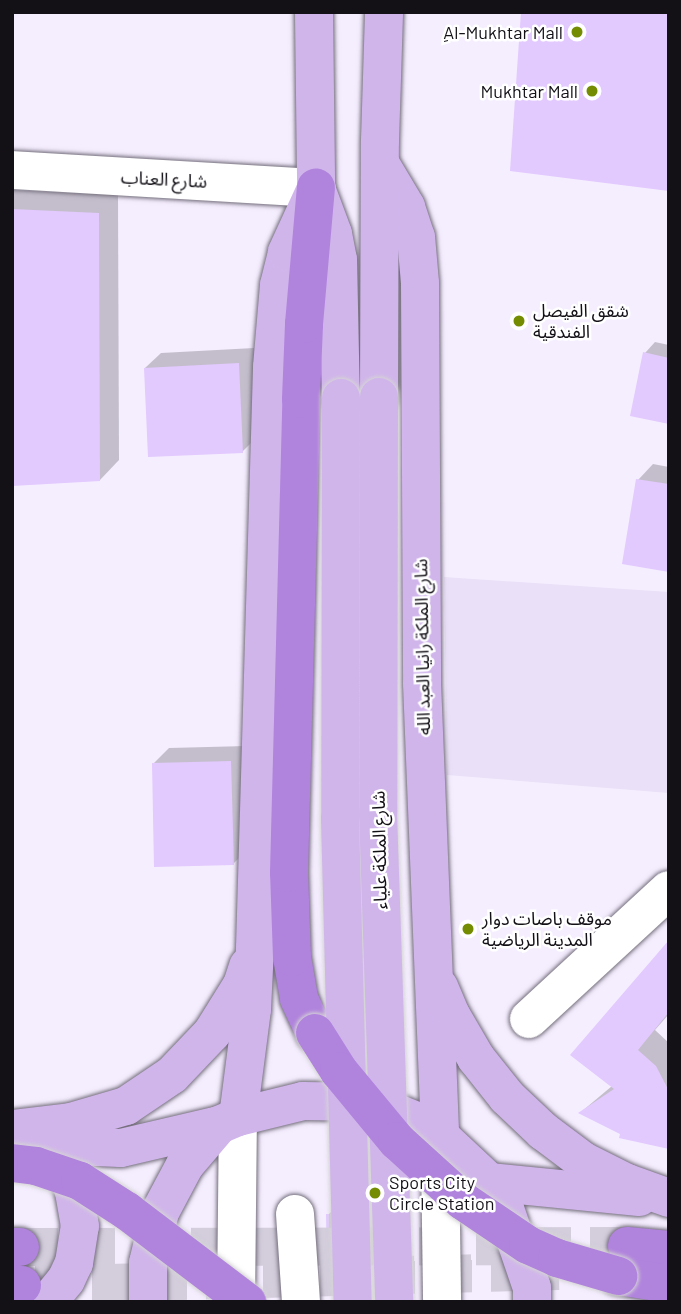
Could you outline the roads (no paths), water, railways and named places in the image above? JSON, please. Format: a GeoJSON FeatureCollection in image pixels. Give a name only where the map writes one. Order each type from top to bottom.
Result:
{"type":"FeatureCollection","features":[{"type":"Feature","properties":{"kind":"highway"},"geometry":{"type":"LineString","coordinates":[[316,188],[304,324],[301,399],[289,873],[292,957],[299,999],[315,1034],[367,1107],[429,1172],[463,1201],[519,1239],[557,1258],[618,1276],[669,1284]]}},
{"type":"Feature","properties":{"kind":"highway"},"geometry":{"type":"LineString","coordinates":[[18,1145],[36,1166],[80,1181],[127,1212],[247,1302]]}},
{"type":"Feature","properties":{"kind":"highway"},"geometry":{"type":"LineString","coordinates":[[669,1250],[627,1258],[669,1276]]}},
{"type":"Feature","properties":{"kind":"main road"},"geometry":{"type":"LineString","coordinates":[[314,12],[316,188],[333,234],[338,260],[341,398],[340,819],[353,1302]]}},
{"type":"Feature","properties":{"kind":"main road"},"geometry":{"type":"LineString","coordinates":[[381,165],[384,12]]}},
{"type":"Feature","properties":{"kind":"main road","name":"شارع الملكة علياء"},"geometry":{"type":"LineString","coordinates":[[381,165],[378,813],[394,1302]]}},
{"type":"Feature","properties":{"kind":"main road","name":"شارع الملكة رانيا العبد الله"},"geometry":{"type":"LineString","coordinates":[[381,165],[406,207],[416,237],[420,283],[422,682],[440,1136]]}},
{"type":"Feature","properties":{"kind":"main road"},"geometry":{"type":"LineString","coordinates":[[148,1302],[148,1264],[160,1212],[185,1165],[229,1121],[252,1009],[272,367],[282,274],[298,223],[316,188]]}},
{"type":"Feature","properties":{"kind":"main road"},"geometry":{"type":"LineString","coordinates":[[18,1145],[71,1122],[126,1106],[172,1075],[212,1033],[242,985],[255,948]]}},
{"type":"Feature","properties":{"kind":"main road"},"geometry":{"type":"LineString","coordinates":[[432,970],[451,1015],[476,1058],[507,1097],[543,1131],[583,1161],[627,1183],[669,1199]]}},
{"type":"Feature","properties":{"kind":"main road"},"geometry":{"type":"LineString","coordinates":[[18,1145],[121,1148],[303,1101],[370,1102],[419,1122],[440,1136],[489,1182],[505,1209],[532,1288],[532,1302]]}},
{"type":"Feature","properties":{"kind":"main road"},"geometry":{"type":"LineString","coordinates":[[18,1145],[53,1158],[68,1177],[74,1191],[80,1226],[74,1263],[66,1280],[27,1291]]}},
{"type":"Feature","properties":{"kind":"main road"},"geometry":{"type":"LineString","coordinates":[[489,1182],[669,1199]]}},
{"type":"Feature","properties":{"kind":"street","name":"شارع العناب"},"geometry":{"type":"LineString","coordinates":[[12,170],[316,188]]}},
{"type":"Feature","properties":{"kind":"street"},"geometry":{"type":"LineString","coordinates":[[529,1019],[669,890]]}},
{"type":"Feature","properties":{"kind":"street"},"geometry":{"type":"LineString","coordinates":[[370,1102],[382,1302]]}},
{"type":"Feature","properties":{"kind":"street"},"geometry":{"type":"LineString","coordinates":[[229,1121],[236,1302]]}},
{"type":"Feature","properties":{"kind":"street"},"geometry":{"type":"LineString","coordinates":[[440,1136],[442,1302]]}},
{"type":"Feature","properties":{"kind":"street"},"geometry":{"type":"LineString","coordinates":[[295,1214],[301,1302]]}},
{"type":"Feature","properties":{"kind":"tunnel"},"geometry":{"type":"LineString","coordinates":[[20,1247],[627,1246]]}},
{"type":"Feature","properties":{"kind":"tunnel"},"geometry":{"type":"LineString","coordinates":[[35,1285],[559,1271]]}},
{"type":"Feature","properties":{"kind":"place","name":"ِAl-Mukhtar Mall"},"geometry":{"type":"Point","coordinates":[577,32]}},
{"type":"Feature","properties":{"kind":"place","name":"Mukhtar Mall"},"geometry":{"type":"Point","coordinates":[592,91]}},
{"type":"Feature","properties":{"kind":"place","name":"شقق الفيصل الفندقية"},"geometry":{"type":"Point","coordinates":[519,321]}},
{"type":"Feature","properties":{"kind":"place","name":"موقف باصات دوار المدينة الرياضية"},"geometry":{"type":"Point","coordinates":[468,929]}},
{"type":"Feature","properties":{"kind":"place","name":"Sports City Circle Station"},"geometry":{"type":"Point","coordinates":[375,1193]}}]}
